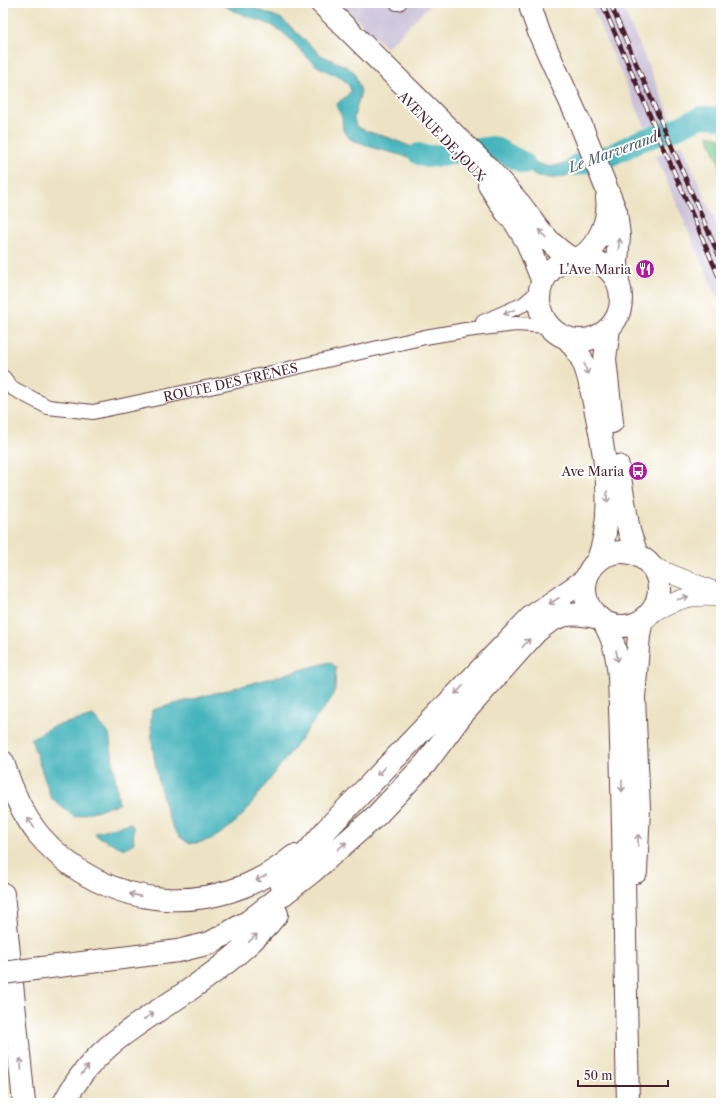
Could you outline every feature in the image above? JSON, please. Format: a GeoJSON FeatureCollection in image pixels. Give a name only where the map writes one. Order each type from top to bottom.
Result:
{"type":"FeatureCollection","features":[{"type":"Feature","properties":{"kind":"main road","name":"AVENUE DE JOUX"},"geometry":{"type":"LineString","coordinates":[[321,3],[369,62],[450,136],[479,165],[506,186],[551,244],[562,253],[576,258]]}},
{"type":"Feature","properties":{"kind":"main road"},"geometry":{"type":"LineString","coordinates":[[531,3],[531,9],[540,35],[589,145],[619,224],[617,262],[618,282],[621,294],[620,307],[616,318],[609,328],[599,335],[589,338],[577,339],[558,331]]}},
{"type":"Feature","properties":{"kind":"main road","name":"AVENUE DE JOUX"},"geometry":{"type":"LineString","coordinates":[[479,165],[515,222],[533,256],[542,286]]}},
{"type":"Feature","properties":{"kind":"main road"},"geometry":{"type":"LineString","coordinates":[[604,182],[608,203],[602,231],[592,248],[576,258],[560,263],[550,271],[542,286],[541,309],[558,331],[576,347],[584,363],[600,429],[604,456],[607,508],[603,546],[598,560],[589,572],[586,579],[585,596],[593,612],[601,620],[611,635],[617,653],[619,676],[622,838],[626,938],[628,1103]]}},
{"type":"Feature","properties":{"kind":"main road"},"geometry":{"type":"LineString","coordinates":[[576,258],[594,260],[607,267],[618,282]]}},
{"type":"Feature","properties":{"kind":"main road"},"geometry":{"type":"LineString","coordinates":[[609,328],[605,359],[608,398],[628,531],[644,561],[656,574],[659,591],[657,600],[645,617],[639,635],[634,698],[639,809],[635,885],[641,1103]]}},
{"type":"Feature","properties":{"kind":"main road"},"geometry":{"type":"LineString","coordinates":[[598,560],[606,555],[616,552],[627,552],[721,596]]}},
{"type":"Feature","properties":{"kind":"main road"},"geometry":{"type":"LineString","coordinates":[[3,973],[42,965],[188,941],[218,931],[246,915],[289,876],[326,830],[531,617],[586,579]]}},
{"type":"Feature","properties":{"kind":"main road"},"geometry":{"type":"LineString","coordinates":[[3,966],[42,965],[157,955],[210,942],[250,921],[312,872],[377,815],[426,763],[461,716],[536,632],[547,622],[564,614],[583,614],[618,626],[635,624],[645,617],[682,598],[699,595],[721,596]]}},
{"type":"Feature","properties":{"kind":"main road"},"geometry":{"type":"LineString","coordinates":[[3,762],[21,807],[36,830],[49,845],[70,864],[88,876],[101,883],[133,894],[180,900],[207,897],[232,891],[270,873],[291,859],[326,830]]}},
{"type":"Feature","properties":{"kind":"main road"},"geometry":{"type":"LineString","coordinates":[[64,1103],[85,1069],[108,1045],[226,963],[275,917],[312,872]]}},
{"type":"Feature","properties":{"kind":"main road"},"geometry":{"type":"LineString","coordinates":[[3,894],[24,1103]]}},
{"type":"Feature","properties":{"kind":"street","name":"ROUTE DES FRÊNES"},"geometry":{"type":"LineString","coordinates":[[466,330],[524,304],[542,286]]}},
{"type":"Feature","properties":{"kind":"street","name":"ROUTE DES FRÊNES"},"geometry":{"type":"LineString","coordinates":[[3,377],[12,388],[48,407],[93,412],[466,330],[516,324],[558,331]]}},
{"type":"Feature","properties":{"kind":"shaded area"},"geometry":{"type":"Polygon","coordinates":[[[341,3],[432,3],[386,48],[341,3]]]}},
{"type":"Feature","properties":{"kind":"shaded area"},"geometry":{"type":"Polygon","coordinates":[[[590,3],[621,3],[671,117],[645,127],[590,3]]]}},
{"type":"Feature","properties":{"kind":"shaded area"},"geometry":{"type":"Polygon","coordinates":[[[682,144],[721,235],[721,307],[656,156],[682,144]]]}},
{"type":"Feature","properties":{"kind":"green space"},"geometry":{"type":"Polygon","coordinates":[[[708,135],[721,138],[721,168],[708,135]]]}},
{"type":"Feature","properties":{"kind":"water"},"geometry":{"type":"Polygon","coordinates":[[[219,3],[242,3],[282,19],[321,55],[347,67],[354,72],[361,91],[354,118],[356,126],[424,152],[435,150],[440,145],[455,161],[453,164],[425,161],[408,157],[377,149],[350,139],[343,130],[342,117],[336,106],[350,93],[351,90],[345,81],[317,66],[287,36],[276,28],[236,12],[219,3]]]}},
{"type":"Feature","properties":{"kind":"water"},"geometry":{"type":"Polygon","coordinates":[[[711,110],[721,113],[721,128],[702,125],[683,130],[678,118],[699,111],[711,110]]]}},
{"type":"Feature","properties":{"kind":"water"},"geometry":{"type":"Polygon","coordinates":[[[641,135],[646,147],[610,163],[604,150],[641,135]]]}},
{"type":"Feature","properties":{"kind":"water"},"geometry":{"type":"Polygon","coordinates":[[[498,149],[509,149],[531,161],[550,167],[585,159],[589,171],[557,178],[539,176],[501,157],[497,154],[498,149]]]}},
{"type":"Feature","properties":{"kind":"water"},"geometry":{"type":"Polygon","coordinates":[[[330,662],[336,667],[335,689],[331,699],[242,816],[218,836],[204,842],[188,843],[180,837],[172,825],[161,793],[152,737],[152,710],[330,662]]]}},
{"type":"Feature","properties":{"kind":"water"},"geometry":{"type":"Polygon","coordinates":[[[93,716],[109,733],[119,804],[74,817],[51,798],[31,739],[51,727],[93,716]]]}},
{"type":"Feature","properties":{"kind":"water"},"geometry":{"type":"Polygon","coordinates":[[[130,823],[133,826],[134,843],[124,849],[95,835],[96,832],[130,823]]]}},
{"type":"Feature","properties":{"kind":"waterway","name":"Le Marverand"},"geometry":{"type":"LineString","coordinates":[[577,165],[611,155],[640,141],[675,129],[701,117],[721,118]]}},
{"type":"Feature","properties":{"kind":"waterway","name":"Le Marverand"},"geometry":{"type":"LineString","coordinates":[[419,154],[427,157],[493,147],[524,163]]}},
{"type":"Feature","properties":{"kind":"railway"},"geometry":{"type":"LineString","coordinates":[[602,3],[721,282]]}},
{"type":"Feature","properties":{"kind":"railway"},"geometry":{"type":"LineString","coordinates":[[610,3],[721,261]]}},
{"type":"Feature","properties":{"kind":"place","name":"L'Ave Maria"},"geometry":{"type":"Point","coordinates":[645,269]}},
{"type":"Feature","properties":{"kind":"place","name":"Ave Maria"},"geometry":{"type":"Point","coordinates":[638,471]}}]}
